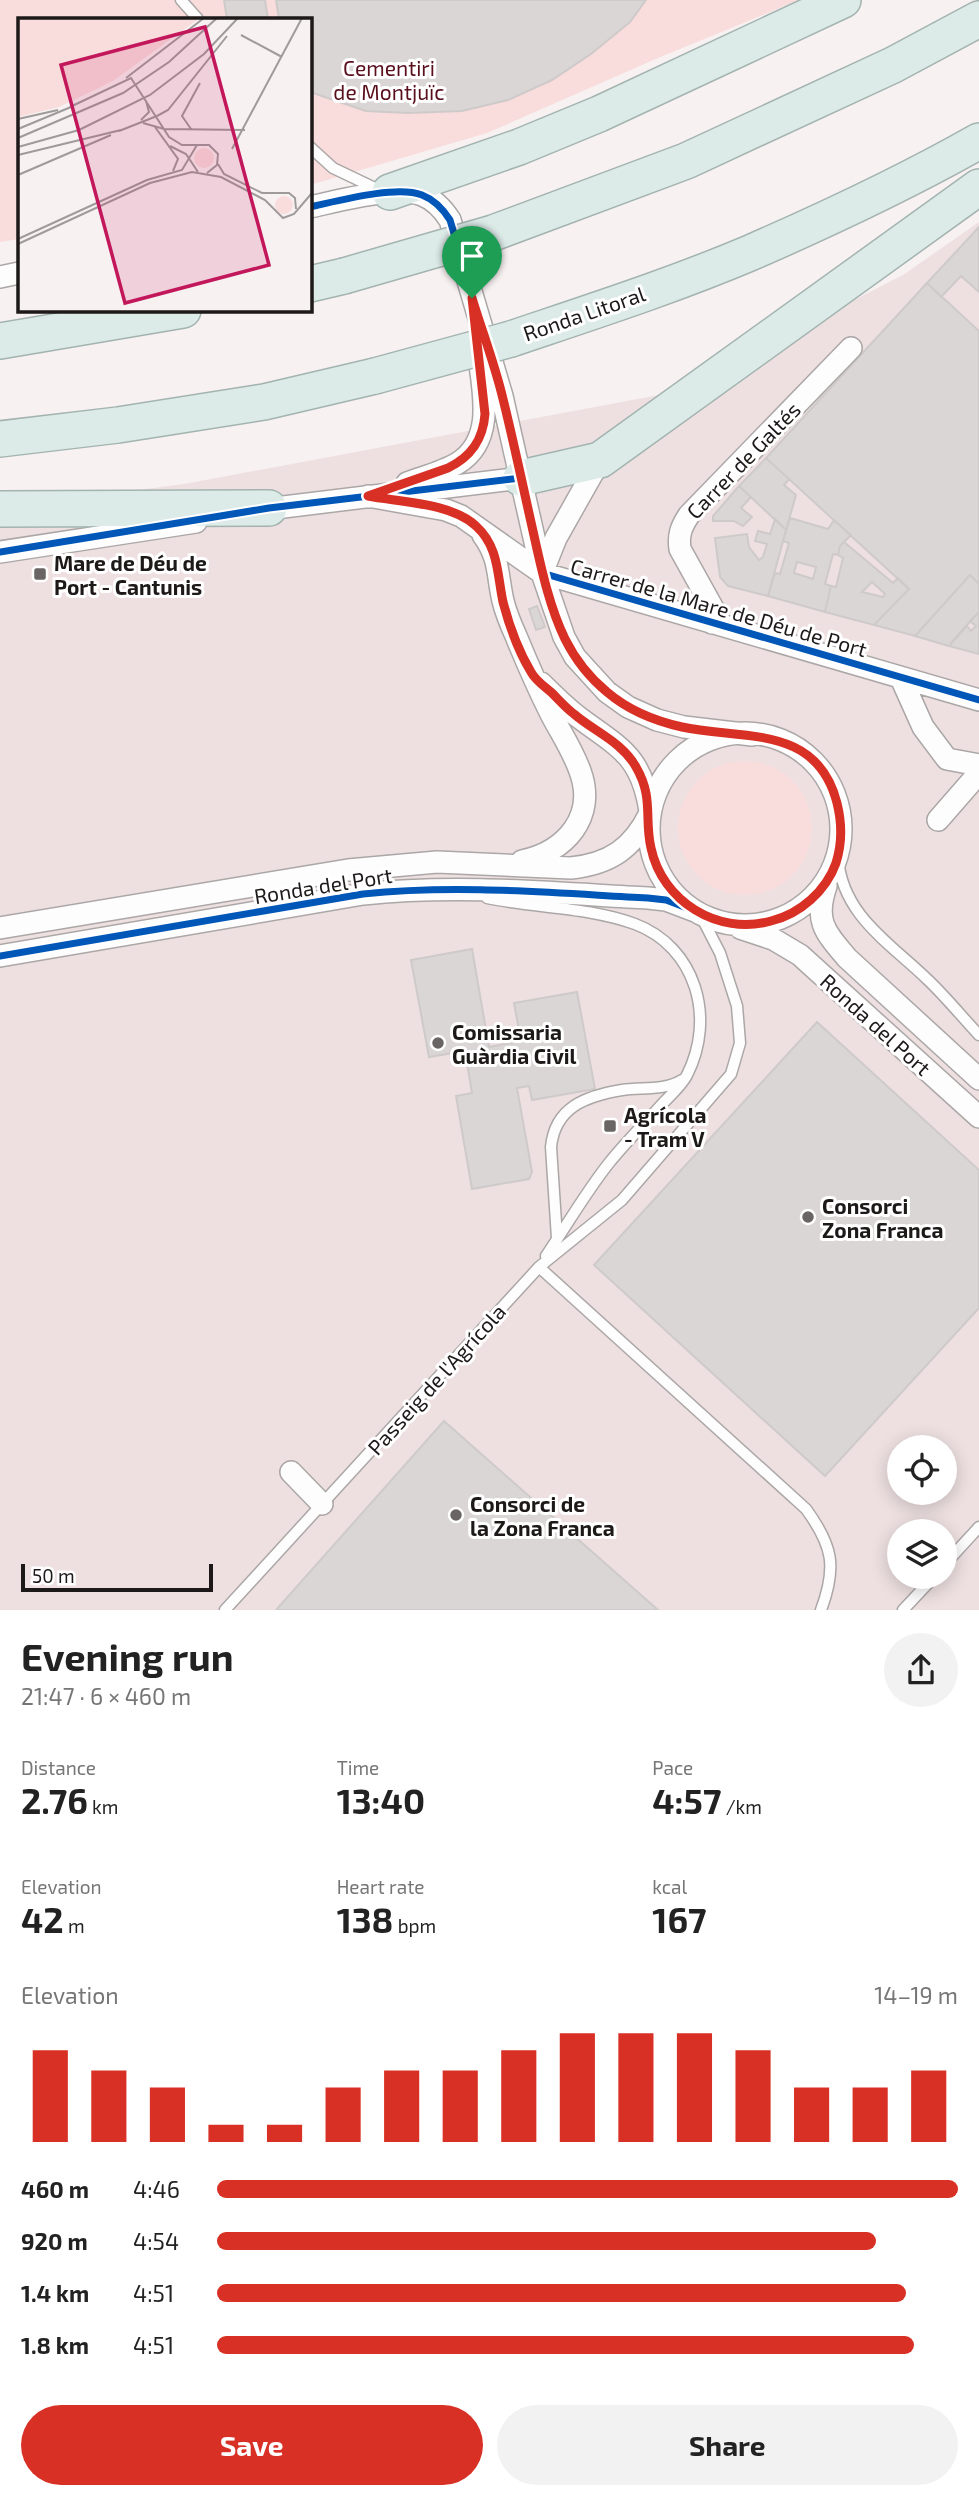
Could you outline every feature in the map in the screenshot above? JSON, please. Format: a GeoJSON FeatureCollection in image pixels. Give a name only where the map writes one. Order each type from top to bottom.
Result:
{"type":"FeatureCollection","features":[{"type":"Feature","properties":{"kind":"highway"},"geometry":{"type":"LineString","coordinates":[[390,192],[519,147],[599,114],[843,0]]}},
{"type":"Feature","properties":{"kind":"highway"},"geometry":{"type":"LineString","coordinates":[[312,284],[493,233],[686,161],[880,71],[979,19]]}},
{"type":"Feature","properties":{"kind":"highway","name":"Ronda Litoral"},"geometry":{"type":"LineString","coordinates":[[0,439],[118,425],[264,402],[511,339],[748,254],[926,171],[979,141]]}},
{"type":"Feature","properties":{"kind":"highway"},"geometry":{"type":"LineString","coordinates":[[521,478],[600,460],[979,187]]}},
{"type":"Feature","properties":{"kind":"highway"},"geometry":{"type":"LineString","coordinates":[[0,340],[172,312]]}},
{"type":"Feature","properties":{"kind":"highway"},"geometry":{"type":"LineString","coordinates":[[0,458],[136,437],[264,402]]}},
{"type":"Feature","properties":{"kind":"highway"},"geometry":{"type":"LineString","coordinates":[[0,509],[270,508]]}},
{"type":"Feature","properties":{"kind":"street","name":"Carrer de la Mare de Déu de Port"},"geometry":{"type":"LineString","coordinates":[[312,207],[390,192],[410,191],[441,206],[450,220],[502,396],[542,573],[979,700]]}},
{"type":"Feature","properties":{"kind":"street"},"geometry":{"type":"LineString","coordinates":[[0,277],[18,273]]}},
{"type":"Feature","properties":{"kind":"street","name":"Carrer de la Mare de Déu de Port"},"geometry":{"type":"LineString","coordinates":[[368,496],[448,468],[460,462],[476,445],[482,433],[485,414],[472,298]]}},
{"type":"Feature","properties":{"kind":"street","name":"Carrer de Galtés"},"geometry":{"type":"LineString","coordinates":[[712,623],[715,612],[680,549],[678,538],[682,525],[851,348]]}},
{"type":"Feature","properties":{"kind":"street"},"geometry":{"type":"LineString","coordinates":[[542,573],[556,538],[600,460]]}},
{"type":"Feature","properties":{"kind":"street","name":"Carrer de la Mare de Déu de Port"},"geometry":{"type":"LineString","coordinates":[[0,552],[270,508],[521,478]]}},
{"type":"Feature","properties":{"kind":"street"},"geometry":{"type":"LineString","coordinates":[[368,496],[446,510],[475,525],[542,573],[564,637],[575,657],[607,692],[628,707],[684,727],[752,735],[786,743],[803,751],[826,776],[834,792],[841,823],[838,858],[828,880],[793,913],[768,923],[729,923],[695,911],[664,881],[655,863],[650,844],[650,813],[644,783],[630,757],[620,746],[574,714],[532,676]]}},
{"type":"Feature","properties":{"kind":"street"},"geometry":{"type":"LineString","coordinates":[[475,525],[486,538],[498,562],[507,614],[532,676],[576,761],[584,787],[585,803],[574,829],[555,850],[542,857],[506,864]]}},
{"type":"Feature","properties":{"kind":"street"},"geometry":{"type":"LineString","coordinates":[[901,678],[923,727],[947,759],[979,765]]}},
{"type":"Feature","properties":{"kind":"street"},"geometry":{"type":"LineString","coordinates":[[650,813],[662,779],[682,756],[711,739],[728,735],[752,735]]}},
{"type":"Feature","properties":{"kind":"street"},"geometry":{"type":"LineString","coordinates":[[938,820],[979,773]]}},
{"type":"Feature","properties":{"kind":"street","name":"Ronda del Port"},"geometry":{"type":"LineString","coordinates":[[0,928],[348,870],[437,862],[571,868],[601,862],[632,842],[650,813]]}},
{"type":"Feature","properties":{"kind":"street","name":"Ronda del Port"},"geometry":{"type":"LineString","coordinates":[[828,880],[820,910],[825,931],[834,943],[979,1079]]}},
{"type":"Feature","properties":{"kind":"street","name":"Ronda del Port"},"geometry":{"type":"LineString","coordinates":[[0,956],[363,894],[441,889],[648,898],[666,900],[695,911]]}},
{"type":"Feature","properties":{"kind":"street","name":"Ronda del Port"},"geometry":{"type":"LineString","coordinates":[[729,923],[773,939],[800,955],[979,1117]]}},
{"type":"Feature","properties":{"kind":"street"},"geometry":{"type":"LineString","coordinates":[[291,1472],[322,1504]]}},
{"type":"Feature","properties":{"kind":"lane"},"geometry":{"type":"LineString","coordinates":[[181,0],[197,18]]}},
{"type":"Feature","properties":{"kind":"lane"},"geometry":{"type":"LineString","coordinates":[[312,149],[333,168],[370,187],[390,192]]}},
{"type":"Feature","properties":{"kind":"lane"},"geometry":{"type":"LineString","coordinates":[[838,858],[843,886],[859,916],[929,981],[979,1035]]}},
{"type":"Feature","properties":{"kind":"lane"},"geometry":{"type":"LineString","coordinates":[[441,889],[503,902],[616,918],[636,924],[659,937],[686,965],[698,996],[701,1028],[699,1044],[687,1076],[609,1163],[539,1267],[806,1509],[827,1542],[831,1556],[821,1610]]}},
{"type":"Feature","properties":{"kind":"lane","name":"Passeig de l'Agrícola"},"geometry":{"type":"LineString","coordinates":[[225,1610],[539,1267],[622,1199],[659,1160],[731,1074],[740,1042],[737,1006],[720,953],[703,920],[695,911]]}},
{"type":"Feature","properties":{"kind":"lane"},"geometry":{"type":"LineString","coordinates":[[557,1239],[551,1147],[552,1135],[562,1115],[572,1107],[602,1095],[622,1090],[668,1086],[687,1076]]}},
{"type":"Feature","properties":{"kind":"lane"},"geometry":{"type":"LineString","coordinates":[[957,1551],[979,1527]]}},
{"type":"Feature","properties":{"kind":"lane"},"geometry":{"type":"LineString","coordinates":[[903,1610],[923,1589]]}},
{"type":"Feature","properties":{"kind":"shaded area"},"geometry":{"type":"Polygon","coordinates":[[[979,222],[979,1610],[0,1610],[0,508],[184,484],[675,392],[903,275],[979,222]]]}},
{"type":"Feature","properties":{"kind":"green space","name":"Cementiri de Montjuïc"},"geometry":{"type":"Polygon","coordinates":[[[0,0],[799,0],[487,133],[312,184],[312,18],[18,18],[18,239],[0,242],[0,0]]]}},
{"type":"Feature","properties":{"kind":"green space"},"geometry":{"type":"Polygon","coordinates":[[[745,761],[771,766],[792,781],[807,802],[812,828],[807,854],[792,875],[771,890],[745,895],[719,890],[698,875],[683,854],[678,828],[683,802],[698,781],[719,766],[745,761]]]}},
{"type":"Feature","properties":{"kind":"building"},"geometry":{"type":"Polygon","coordinates":[[[224,0],[265,0],[268,18],[227,18],[224,0]]]}},
{"type":"Feature","properties":{"kind":"building"},"geometry":{"type":"Polygon","coordinates":[[[276,0],[646,0],[630,22],[591,54],[552,80],[508,100],[462,111],[366,111],[312,93],[312,18],[279,18],[276,0]]]}},
{"type":"Feature","properties":{"kind":"building"},"geometry":{"type":"Polygon","coordinates":[[[979,227],[979,292],[961,276],[941,297],[927,283],[979,227]]]}},
{"type":"Feature","properties":{"kind":"building"},"geometry":{"type":"Polygon","coordinates":[[[927,283],[979,331],[979,584],[970,575],[915,636],[874,625],[909,589],[766,458],[927,283]]]}},
{"type":"Feature","properties":{"kind":"building"},"geometry":{"type":"Polygon","coordinates":[[[766,458],[789,479],[784,485],[796,495],[786,530],[739,486],[766,458]]]}},
{"type":"Feature","properties":{"kind":"building"},"geometry":{"type":"Polygon","coordinates":[[[739,486],[751,497],[741,508],[752,517],[743,526],[734,521],[713,521],[713,516],[739,486]]]}},
{"type":"Feature","properties":{"kind":"building"},"geometry":{"type":"Polygon","coordinates":[[[790,518],[828,529],[834,520],[851,535],[840,546],[838,555],[833,554],[825,584],[831,586],[825,612],[768,596],[775,573],[780,574],[789,543],[783,541],[790,518]],[[797,562],[794,573],[813,579],[816,567],[797,562]]]}},
{"type":"Feature","properties":{"kind":"building"},"geometry":{"type":"Polygon","coordinates":[[[775,519],[786,530],[768,596],[728,586],[720,577],[715,538],[747,534],[749,547],[759,560],[763,557],[767,544],[755,541],[758,531],[770,534],[775,519]]]}},
{"type":"Feature","properties":{"kind":"building"},"geometry":{"type":"Polygon","coordinates":[[[844,542],[893,583],[898,578],[909,589],[874,625],[825,612],[831,586],[836,587],[843,558],[838,555],[844,542]],[[872,582],[862,592],[883,597],[885,594],[872,582]]]}},
{"type":"Feature","properties":{"kind":"building"},"geometry":{"type":"Polygon","coordinates":[[[970,575],[979,584],[979,612],[949,646],[915,636],[970,575]]]}},
{"type":"Feature","properties":{"kind":"building"},"geometry":{"type":"Polygon","coordinates":[[[537,606],[545,627],[536,630],[529,609],[537,606]]]}},
{"type":"Feature","properties":{"kind":"building"},"geometry":{"type":"Polygon","coordinates":[[[979,612],[979,654],[949,646],[967,626],[971,631],[976,626],[970,621],[979,612]]]}},
{"type":"Feature","properties":{"kind":"building"},"geometry":{"type":"Polygon","coordinates":[[[472,949],[489,1047],[521,1041],[514,1003],[577,992],[595,1089],[532,1100],[529,1086],[517,1088],[532,1172],[529,1179],[472,1189],[456,1096],[472,1093],[465,1051],[429,1057],[411,960],[472,949]]]}},
{"type":"Feature","properties":{"kind":"building","name":"Consorci Zona Franca"},"geometry":{"type":"Polygon","coordinates":[[[817,1022],[979,1170],[979,1308],[825,1476],[594,1265],[817,1022]]]}},
{"type":"Feature","properties":{"kind":"building","name":"Consorci de la Zona Franca"},"geometry":{"type":"Polygon","coordinates":[[[444,1421],[658,1610],[276,1610],[444,1421]]]}},
{"type":"Feature","properties":{"kind":"cycle path"},"geometry":{"type":"LineString","coordinates":[[312,207],[367,195],[411,192],[431,199],[450,220],[502,396],[542,573],[979,700]]}},
{"type":"Feature","properties":{"kind":"cycle path"},"geometry":{"type":"LineString","coordinates":[[0,552],[269,508],[521,478]]}},
{"type":"Feature","properties":{"kind":"cycle path"},"geometry":{"type":"LineString","coordinates":[[0,956],[363,894],[399,891],[505,890],[648,898],[666,900],[695,911]]}},
{"type":"Feature","properties":{"kind":"place","name":"Mare de Déu de Port - Cantunis"},"geometry":{"type":"Point","coordinates":[40,574]}},
{"type":"Feature","properties":{"kind":"place","name":"Comissaria Guàrdia Civil"},"geometry":{"type":"Point","coordinates":[438,1043]}},
{"type":"Feature","properties":{"kind":"place","name":"Agrícola - Tram V"},"geometry":{"type":"Point","coordinates":[610,1126]}},
{"type":"Feature","properties":{"kind":"place","name":"Consorci Zona Franca"},"geometry":{"type":"Point","coordinates":[808,1217]}},
{"type":"Feature","properties":{"kind":"place","name":"Consorci de la Zona Franca"},"geometry":{"type":"Point","coordinates":[456,1515]}},
{"type":"Feature","properties":{"kind":"route"},"geometry":{"type":"LineString","coordinates":[[472,298],[502,396],[542,573],[564,637],[575,657],[607,692],[628,707],[684,727],[770,737],[803,751],[826,776],[839,807],[841,823],[838,858],[828,880],[806,904],[793,913],[768,923],[729,923],[695,911],[678,897],[664,881],[655,863],[650,844],[650,813],[644,783],[638,770],[620,746],[574,714],[532,676],[507,614],[498,562],[486,538],[475,525],[446,510],[368,496],[448,468],[460,462],[476,445],[482,433],[485,414],[472,298]]}}]}
